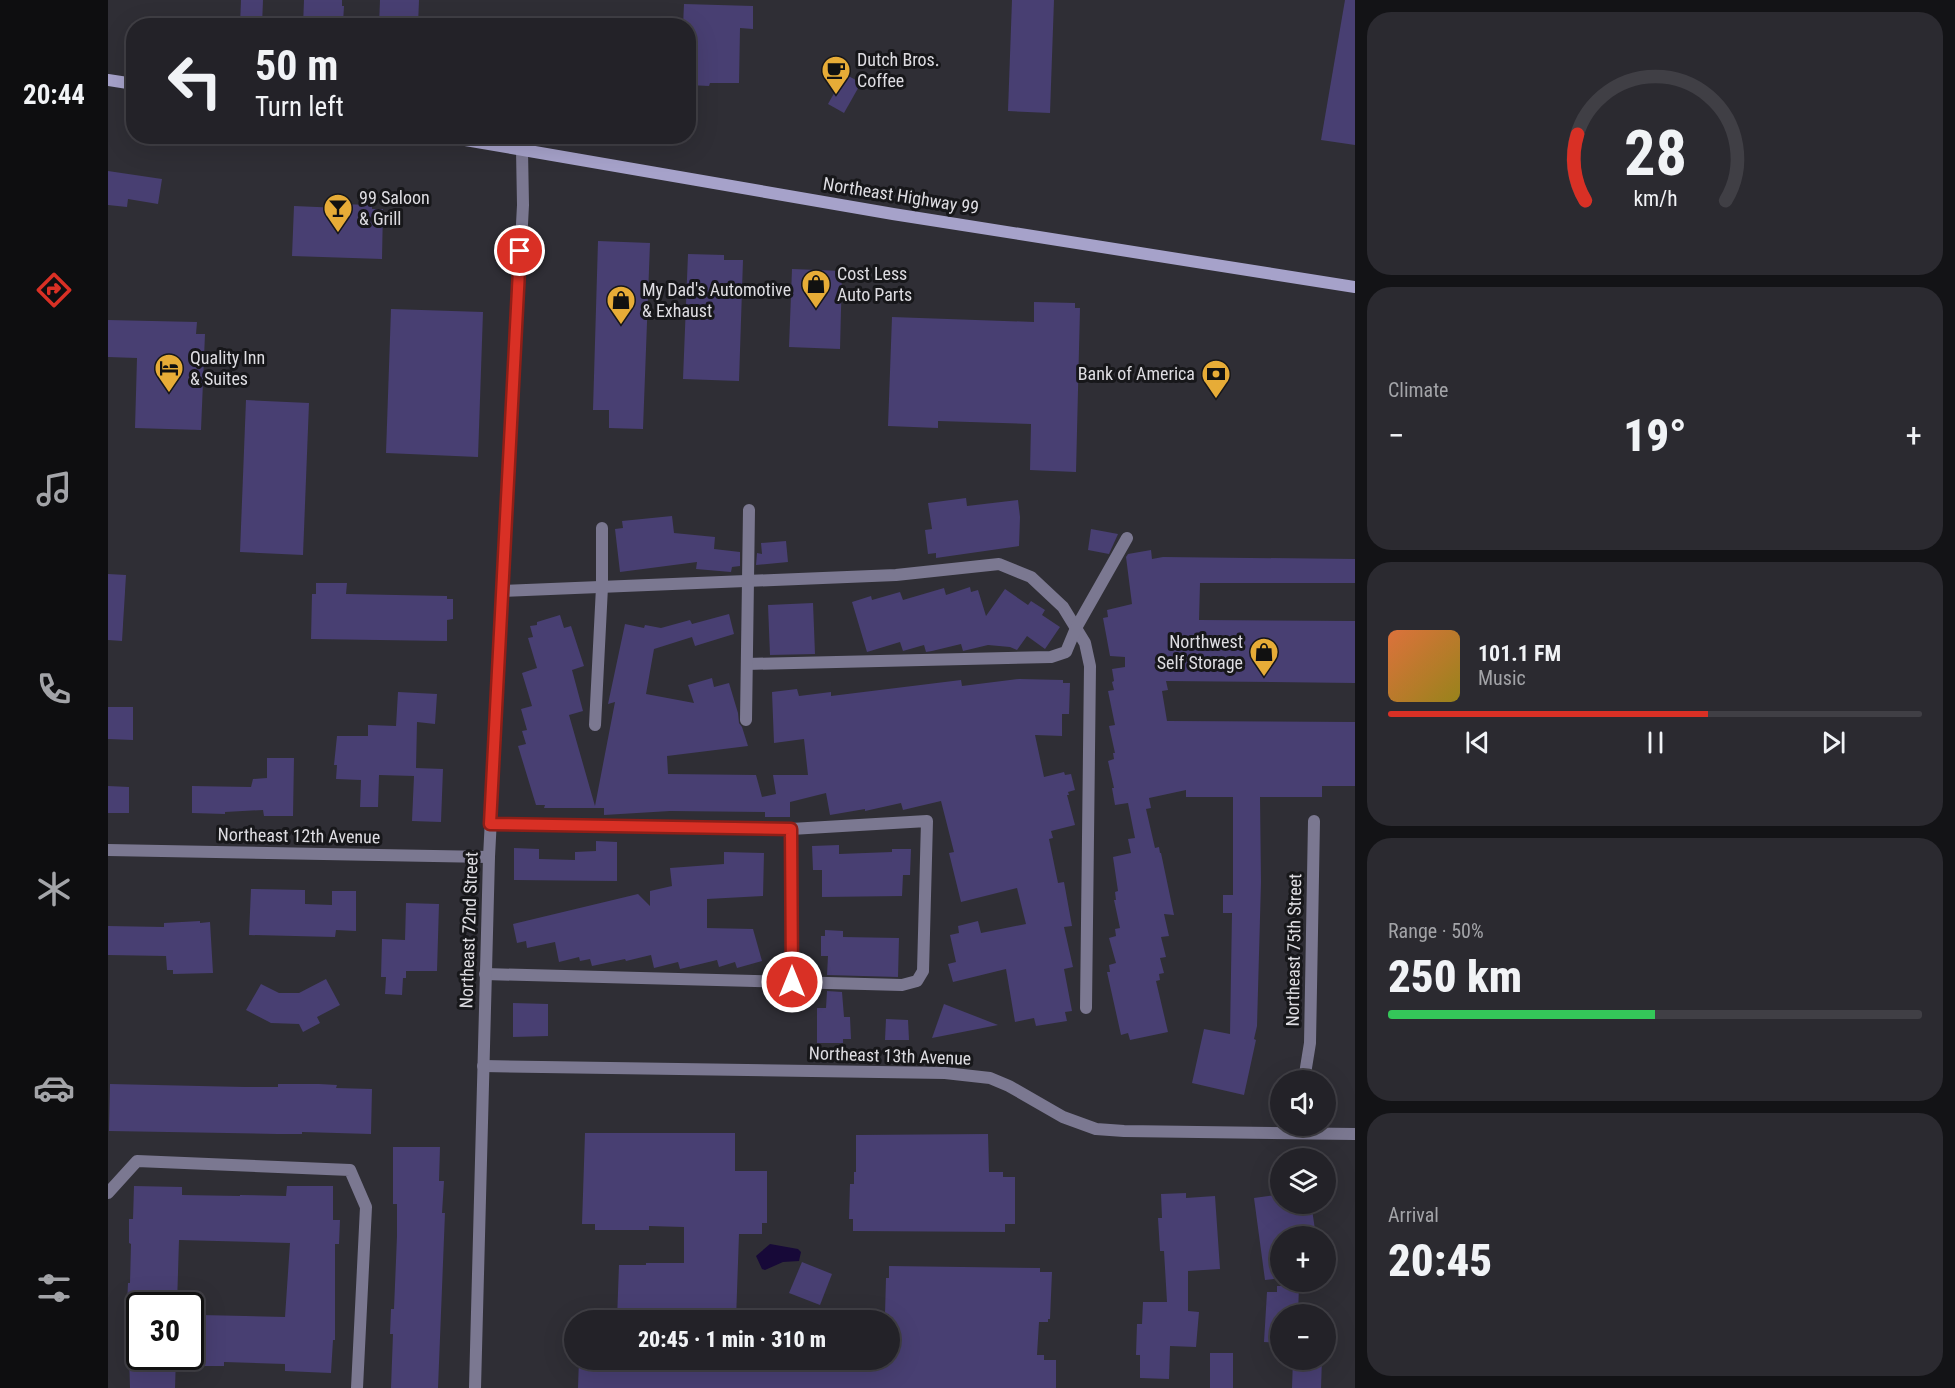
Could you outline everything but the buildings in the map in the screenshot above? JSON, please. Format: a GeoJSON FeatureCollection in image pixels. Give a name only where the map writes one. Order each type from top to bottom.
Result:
{"type":"FeatureCollection","features":[{"type":"Feature","properties":{"kind":"main road"},"geometry":{"type":"LineString","coordinates":[[108,80],[126,83]]}},
{"type":"Feature","properties":{"kind":"main road","name":"Northeast Highway 99"},"geometry":{"type":"LineString","coordinates":[[488,144],[893,213],[1355,287]]}},
{"type":"Feature","properties":{"kind":"street","name":"Northeast 72nd Street"},"geometry":{"type":"LineString","coordinates":[[475,1388],[490,824],[522,205],[522,150]]}},
{"type":"Feature","properties":{"kind":"street"},"geometry":{"type":"LineString","coordinates":[[746,720],[749,510]]}},
{"type":"Feature","properties":{"kind":"street"},"geometry":{"type":"LineString","coordinates":[[595,725],[602,587],[602,528]]}},
{"type":"Feature","properties":{"kind":"street"},"geometry":{"type":"LineString","coordinates":[[747,663],[1051,657],[1066,652],[1076,628],[1127,538]]}},
{"type":"Feature","properties":{"kind":"street"},"geometry":{"type":"LineString","coordinates":[[502,591],[896,575],[999,564],[1031,577],[1063,607],[1085,643],[1090,666],[1086,1008]]}},
{"type":"Feature","properties":{"kind":"street"},"geometry":{"type":"LineString","coordinates":[[485,974],[902,985],[917,981],[923,971],[927,821],[791,829],[490,824]]}},
{"type":"Feature","properties":{"kind":"street","name":"Northeast 75th Street"},"geometry":{"type":"LineString","coordinates":[[1306,1070],[1311,1043],[1314,821]]}},
{"type":"Feature","properties":{"kind":"street"},"geometry":{"type":"LineString","coordinates":[[791,829],[792,982]]}},
{"type":"Feature","properties":{"kind":"street","name":"Northeast 12th Avenue"},"geometry":{"type":"LineString","coordinates":[[108,850],[489,857]]}},
{"type":"Feature","properties":{"kind":"street","name":"Northeast 13th Avenue"},"geometry":{"type":"LineString","coordinates":[[483,1066],[945,1073],[990,1078],[1009,1086],[1063,1117],[1096,1129],[1124,1131],[1270,1129]]}},
{"type":"Feature","properties":{"kind":"street","name":"Northeast 13th Avenue"},"geometry":{"type":"LineString","coordinates":[[1336,1132],[1355,1134]]}},
{"type":"Feature","properties":{"kind":"street"},"geometry":{"type":"LineString","coordinates":[[108,1193],[137,1161],[350,1170],[366,1207],[357,1388]]}},
{"type":"Feature","properties":{"kind":"shaded area"},"geometry":{"type":"Polygon","coordinates":[[[770,1244],[798,1249],[801,1252],[799,1261],[783,1262],[765,1270],[762,1269],[756,1256],[770,1244]]]}},
{"type":"Feature","properties":{"kind":"place","name":"Dutch Bros. Coffee"},"geometry":{"type":"Point","coordinates":[836,96]}},
{"type":"Feature","properties":{"kind":"place","name":"99 Saloon & Grill"},"geometry":{"type":"Point","coordinates":[338,234]}},
{"type":"Feature","properties":{"kind":"place","name":"Cost Less Auto Parts"},"geometry":{"type":"Point","coordinates":[816,310]}},
{"type":"Feature","properties":{"kind":"place","name":"My Dad's Automotive & Exhaust"},"geometry":{"type":"Point","coordinates":[621,326]}},
{"type":"Feature","properties":{"kind":"place","name":"Quality Inn & Suites"},"geometry":{"type":"Point","coordinates":[169,394]}},
{"type":"Feature","properties":{"kind":"place","name":"Bank of America"},"geometry":{"type":"Point","coordinates":[1216,400]}},
{"type":"Feature","properties":{"kind":"place","name":"Northwest Self Storage"},"geometry":{"type":"Point","coordinates":[1264,678]}},
{"type":"Feature","properties":{"kind":"route"},"geometry":{"type":"LineString","coordinates":[[520,251],[490,824],[791,829],[792,982]]}}]}
